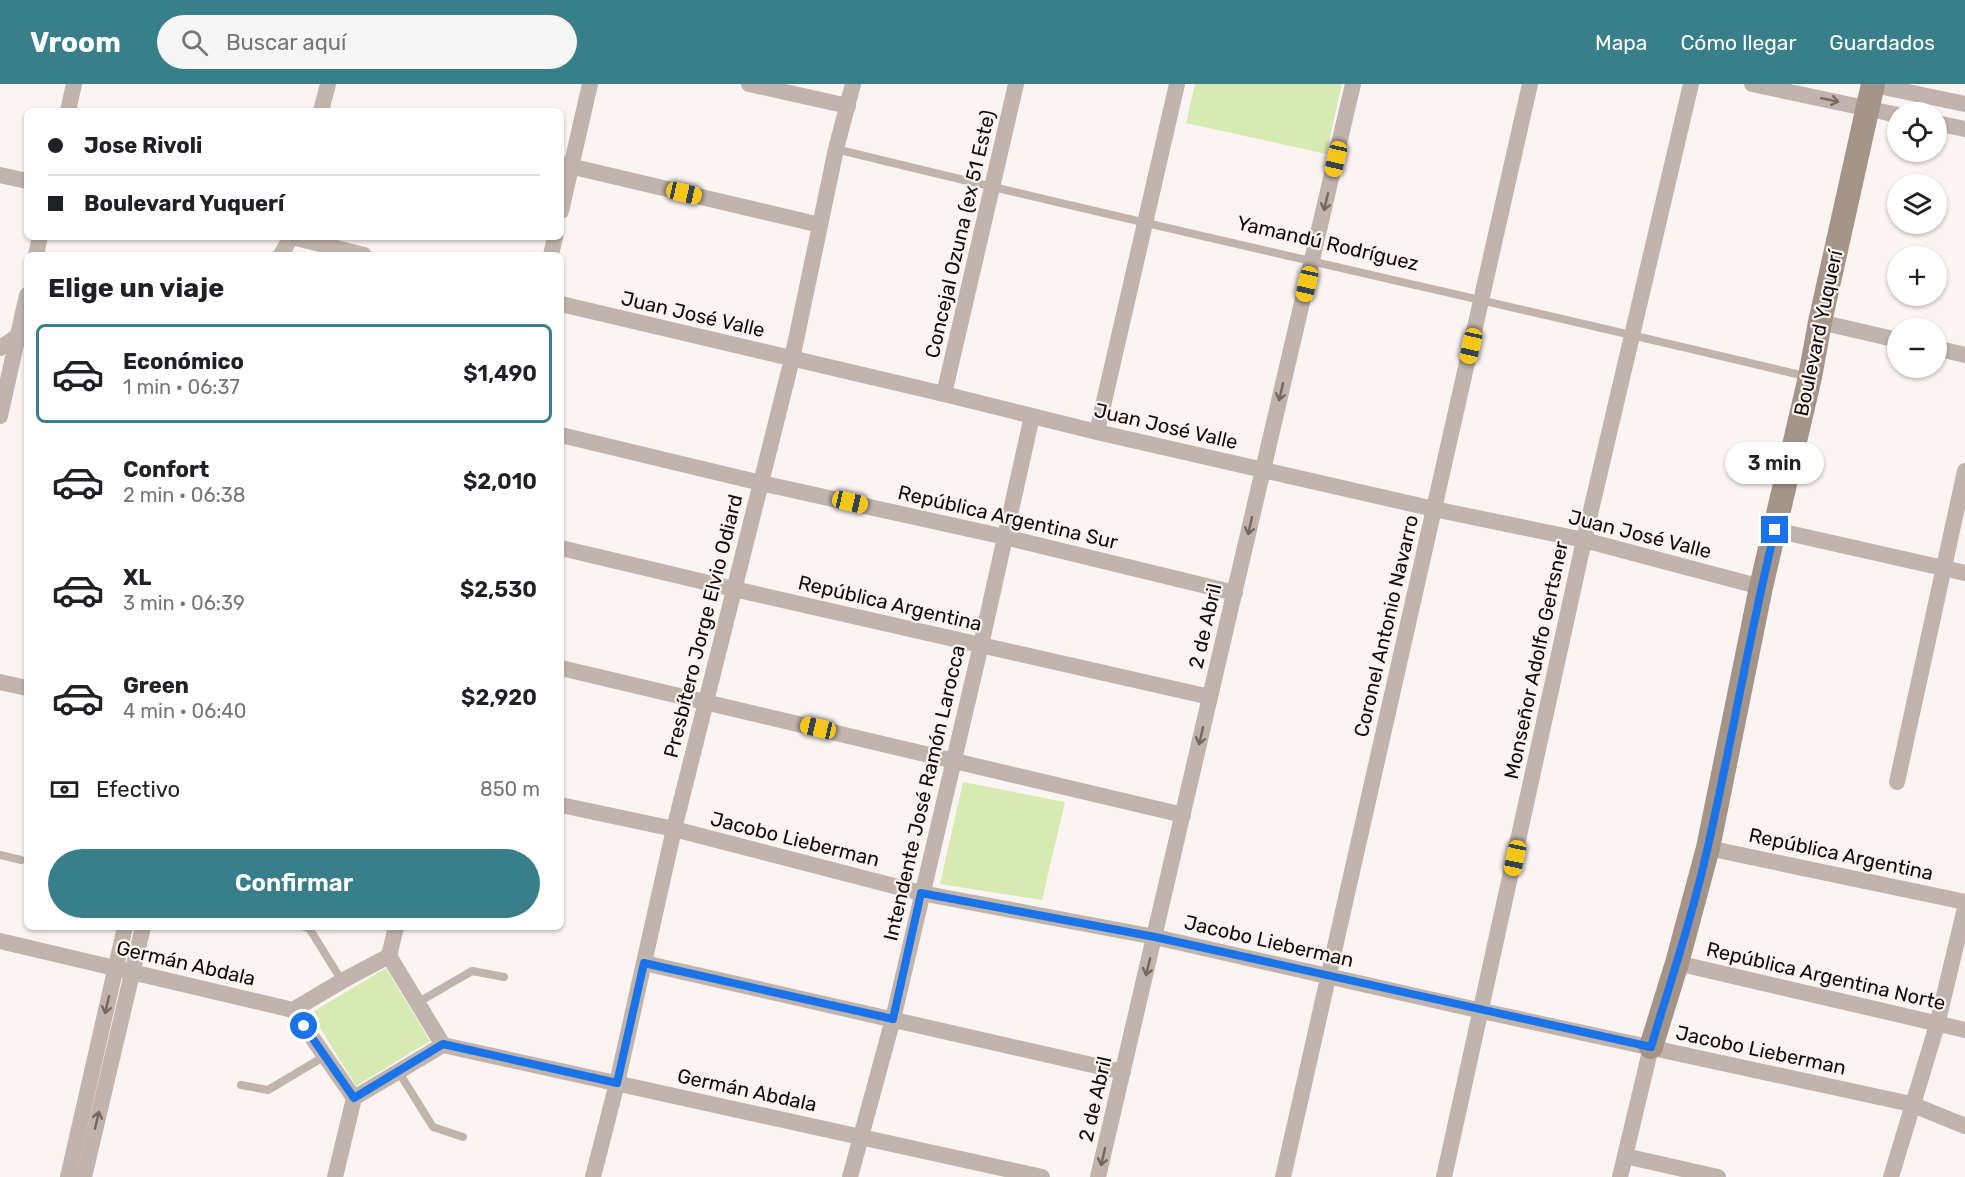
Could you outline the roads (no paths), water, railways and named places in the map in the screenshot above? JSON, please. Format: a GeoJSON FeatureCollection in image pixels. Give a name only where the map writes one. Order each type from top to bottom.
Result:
{"type":"FeatureCollection","features":[{"type":"Feature","properties":{"kind":"street"},"geometry":{"type":"LineString","coordinates":[[69,108],[74,84]]}},
{"type":"Feature","properties":{"kind":"street"},"geometry":{"type":"LineString","coordinates":[[324,108],[328,84]]}},
{"type":"Feature","properties":{"kind":"street"},"geometry":{"type":"LineString","coordinates":[[564,184],[566,165],[591,84]]}},
{"type":"Feature","properties":{"kind":"street"},"geometry":{"type":"LineString","coordinates":[[749,84],[848,106]]}},
{"type":"Feature","properties":{"kind":"street","name":"Presbítero Jorge Elvio Odiard"},"geometry":{"type":"LineString","coordinates":[[593,1177],[617,1083],[705,701],[792,358],[836,149],[853,84]]}},
{"type":"Feature","properties":{"kind":"street","name":"Concejal Ozuna (ex 51 Este)"},"geometry":{"type":"LineString","coordinates":[[944,394],[1016,84]]}},
{"type":"Feature","properties":{"kind":"street"},"geometry":{"type":"LineString","coordinates":[[1097,432],[1177,84]]}},
{"type":"Feature","properties":{"kind":"street","name":"2 de Abril"},"geometry":{"type":"LineString","coordinates":[[1098,1177],[1353,84]]}},
{"type":"Feature","properties":{"kind":"street","name":"Coronel Antonio Navarro"},"geometry":{"type":"LineString","coordinates":[[1283,1177],[1530,84]]}},
{"type":"Feature","properties":{"kind":"street","name":"Monseñor Adolfo Gertsner"},"geometry":{"type":"LineString","coordinates":[[1444,1177],[1584,540],[1690,84]]}},
{"type":"Feature","properties":{"kind":"street"},"geometry":{"type":"LineString","coordinates":[[1752,84],[1870,90],[1965,104]]}},
{"type":"Feature","properties":{"kind":"street"},"geometry":{"type":"LineString","coordinates":[[1870,90],[1887,105]]}},
{"type":"Feature","properties":{"kind":"street","name":"Boulevard Yuquerí"},"geometry":{"type":"LineString","coordinates":[[1620,1177],[1651,1047],[1677,963],[1708,848],[1761,587],[1810,377],[1870,90]]}},
{"type":"Feature","properties":{"kind":"street"},"geometry":{"type":"LineString","coordinates":[[1947,125],[1965,129]]}},
{"type":"Feature","properties":{"kind":"street"},"geometry":{"type":"LineString","coordinates":[[566,165],[820,225]]}},
{"type":"Feature","properties":{"kind":"street"},"geometry":{"type":"LineString","coordinates":[[0,175],[24,180]]}},
{"type":"Feature","properties":{"kind":"street"},"geometry":{"type":"LineString","coordinates":[[304,240],[352,252]]}},
{"type":"Feature","properties":{"kind":"street","name":"Juan José Valle"},"geometry":{"type":"LineString","coordinates":[[564,305],[1097,432],[1434,509],[1584,540],[1761,587]]}},
{"type":"Feature","properties":{"kind":"street"},"geometry":{"type":"LineString","coordinates":[[0,416],[24,309]]}},
{"type":"Feature","properties":{"kind":"street"},"geometry":{"type":"LineString","coordinates":[[1820,322],[1887,337]]}},
{"type":"Feature","properties":{"kind":"street"},"geometry":{"type":"LineString","coordinates":[[0,348],[18,336]]}},
{"type":"Feature","properties":{"kind":"street"},"geometry":{"type":"LineString","coordinates":[[1947,351],[1965,355]]}},
{"type":"Feature","properties":{"kind":"street","name":"Intendente José Ramón Larocca"},"geometry":{"type":"LineString","coordinates":[[850,1177],[893,1019],[1032,416]]}},
{"type":"Feature","properties":{"kind":"street","name":"República Argentina Sur"},"geometry":{"type":"LineString","coordinates":[[564,436],[1235,592]]}},
{"type":"Feature","properties":{"kind":"street"},"geometry":{"type":"LineString","coordinates":[[1897,782],[1965,471]]}},
{"type":"Feature","properties":{"kind":"street"},"geometry":{"type":"LineString","coordinates":[[1775,530],[1965,573]]}},
{"type":"Feature","properties":{"kind":"street","name":"República Argentina"},"geometry":{"type":"LineString","coordinates":[[564,549],[1210,697]]}},
{"type":"Feature","properties":{"kind":"street"},"geometry":{"type":"LineString","coordinates":[[564,669],[1183,815]]}},
{"type":"Feature","properties":{"kind":"street"},"geometry":{"type":"LineString","coordinates":[[0,682],[24,687]]}},
{"type":"Feature","properties":{"kind":"street","name":"Jacobo Lieberman"},"geometry":{"type":"LineString","coordinates":[[564,806],[674,829],[921,893],[1155,937],[1911,1104],[1965,1126]]}},
{"type":"Feature","properties":{"kind":"street","name":"República Argentina"},"geometry":{"type":"LineString","coordinates":[[1708,848],[1965,902]]}},
{"type":"Feature","properties":{"kind":"street"},"geometry":{"type":"LineString","coordinates":[[1891,1177],[1936,1025],[1965,908]]}},
{"type":"Feature","properties":{"kind":"street"},"geometry":{"type":"LineString","coordinates":[[68,1177],[124,930]]}},
{"type":"Feature","properties":{"kind":"street"},"geometry":{"type":"LineString","coordinates":[[84,1177],[142,930]]}},
{"type":"Feature","properties":{"kind":"street"},"geometry":{"type":"LineString","coordinates":[[335,1177],[354,1098],[443,1044],[389,956],[395,930]]}},
{"type":"Feature","properties":{"kind":"street","name":"Germán Abdala"},"geometry":{"type":"LineString","coordinates":[[0,941],[293,1010]]}},
{"type":"Feature","properties":{"kind":"street"},"geometry":{"type":"LineString","coordinates":[[354,1098],[293,1010],[389,956]]}},
{"type":"Feature","properties":{"kind":"street"},"geometry":{"type":"LineString","coordinates":[[644,963],[1122,1072]]}},
{"type":"Feature","properties":{"kind":"street","name":"República Argentina Norte"},"geometry":{"type":"LineString","coordinates":[[1677,963],[1965,1030]]}},
{"type":"Feature","properties":{"kind":"street","name":"Germán Abdala"},"geometry":{"type":"LineString","coordinates":[[443,1044],[1042,1177]]}},
{"type":"Feature","properties":{"kind":"street"},"geometry":{"type":"LineString","coordinates":[[1625,1156],[1718,1177]]}},
{"type":"Feature","properties":{"kind":"lane","name":"Yamandú Rodríguez"},"geometry":{"type":"LineString","coordinates":[[836,149],[992,188],[1482,299],[1810,377]]}},
{"type":"Feature","properties":{"kind":"lane"},"geometry":{"type":"LineString","coordinates":[[0,855],[21,860]]}},
{"type":"Feature","properties":{"kind":"lane"},"geometry":{"type":"LineString","coordinates":[[310,930],[342,981]]}},
{"type":"Feature","properties":{"kind":"lane"},"geometry":{"type":"LineString","coordinates":[[417,1003],[472,971],[504,976]]}},
{"type":"Feature","properties":{"kind":"lane"},"geometry":{"type":"LineString","coordinates":[[241,1085],[268,1090],[326,1056]]}},
{"type":"Feature","properties":{"kind":"lane"},"geometry":{"type":"LineString","coordinates":[[398,1071],[434,1127],[463,1137]]}}]}
